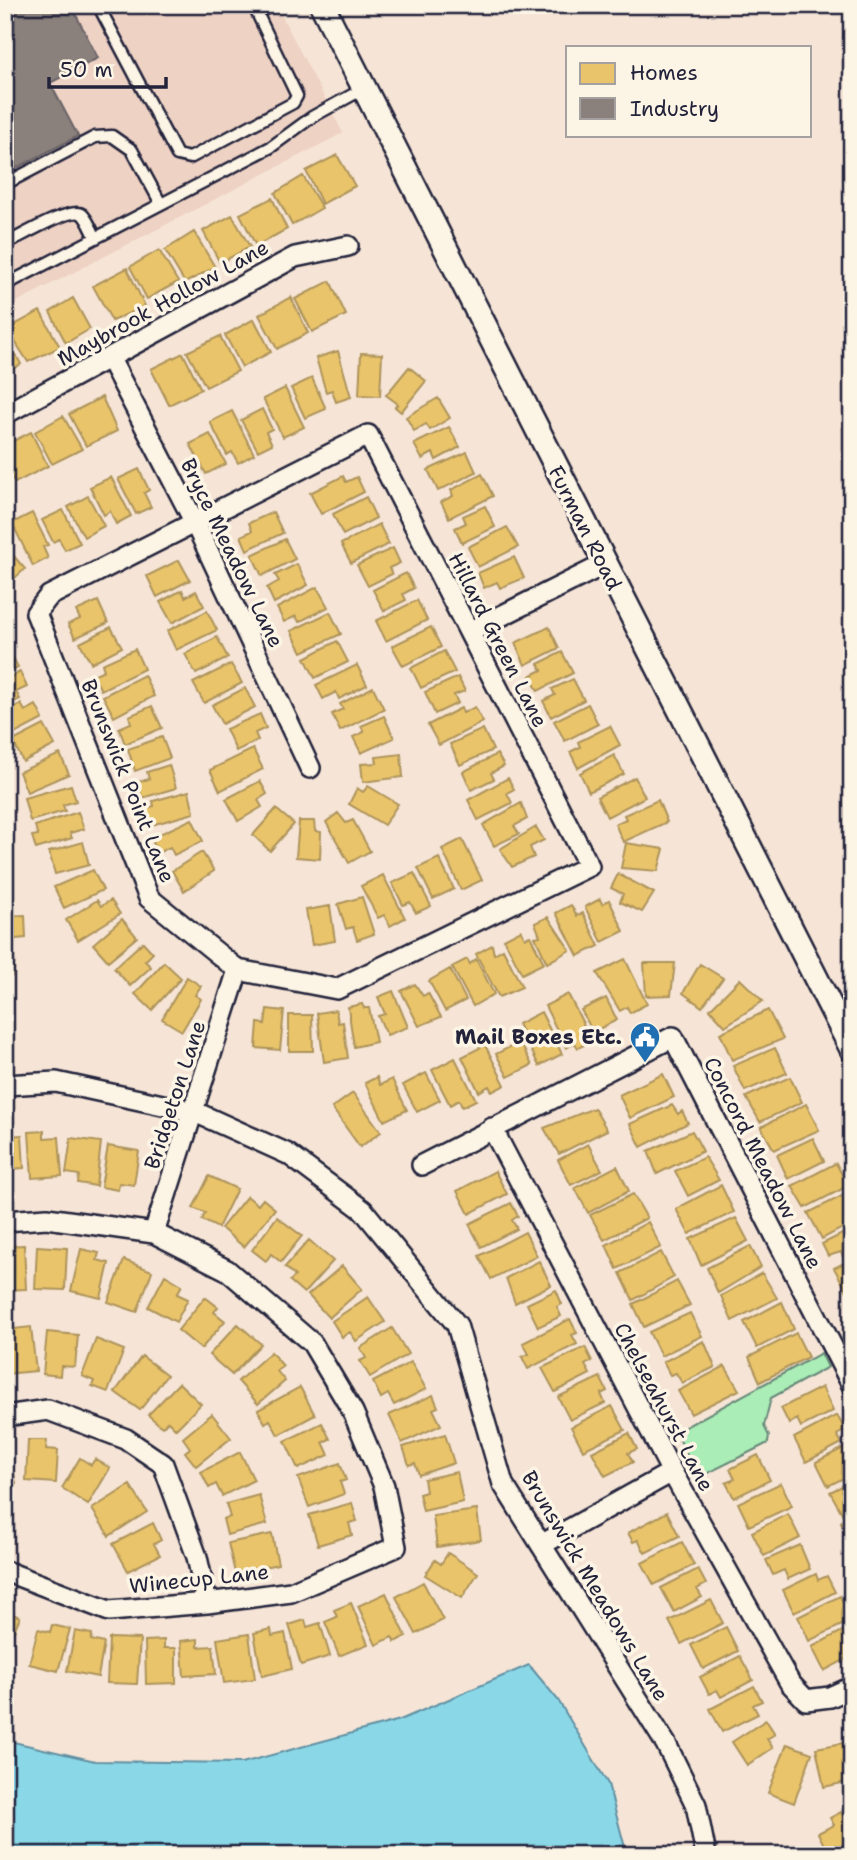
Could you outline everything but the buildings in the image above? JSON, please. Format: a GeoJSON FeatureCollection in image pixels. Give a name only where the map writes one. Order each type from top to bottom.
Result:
{"type":"FeatureCollection","features":[{"type":"Feature","properties":{"kind":"street","name":"Furman Road"},"geometry":{"type":"LineString","coordinates":[[322,5],[603,565],[852,1049]]}},
{"type":"Feature","properties":{"kind":"street","name":"Maybrook Hollow Lane"},"geometry":{"type":"LineString","coordinates":[[5,414],[295,257],[348,246]]}},
{"type":"Feature","properties":{"kind":"street","name":"Bryce Meadow Lane"},"geometry":{"type":"LineString","coordinates":[[110,359],[195,523],[310,768]]}},
{"type":"Feature","properties":{"kind":"street","name":"Hillard Green Lane"},"geometry":{"type":"LineString","coordinates":[[195,523],[368,435],[589,866]]}},
{"type":"Feature","properties":{"kind":"street","name":"Brunswick Point Lane"},"geometry":{"type":"LineString","coordinates":[[195,523],[49,596],[36,613],[149,898],[238,970],[337,989],[589,866]]}},
{"type":"Feature","properties":{"kind":"street"},"geometry":{"type":"LineString","coordinates":[[468,632],[603,565]]}},
{"type":"Feature","properties":{"kind":"street","name":"Bridgeton Lane"},"geometry":{"type":"LineString","coordinates":[[154,1233],[195,1112],[238,970]]}},
{"type":"Feature","properties":{"kind":"street","name":"Concord Meadow Lane"},"geometry":{"type":"LineString","coordinates":[[492,1128],[673,1037],[850,1375]]}},
{"type":"Feature","properties":{"kind":"street","name":"Brunswick Meadows Lane"},"geometry":{"type":"LineString","coordinates":[[5,1085],[56,1082],[195,1112],[288,1154],[363,1210],[457,1325],[503,1484],[666,1744],[696,1805],[706,1855]]}},
{"type":"Feature","properties":{"kind":"street"},"geometry":{"type":"LineString","coordinates":[[422,1165],[492,1128]]}},
{"type":"Feature","properties":{"kind":"street","name":"Chelseahurst Lane"},"geometry":{"type":"LineString","coordinates":[[492,1128],[672,1472],[790,1683],[806,1700],[830,1697],[852,1687]]}},
{"type":"Feature","properties":{"kind":"street"},"geometry":{"type":"LineString","coordinates":[[5,1222],[47,1218],[154,1233]]}},
{"type":"Feature","properties":{"kind":"street","name":"Winecup Lane"},"geometry":{"type":"LineString","coordinates":[[5,1571],[109,1611],[207,1604],[291,1592],[396,1547],[384,1486],[353,1412],[312,1343],[227,1270],[154,1233]]}},
{"type":"Feature","properties":{"kind":"street"},"geometry":{"type":"LineString","coordinates":[[5,1416],[48,1410],[126,1439],[163,1464],[197,1557],[207,1604]]}},
{"type":"Feature","properties":{"kind":"street"},"geometry":{"type":"LineString","coordinates":[[541,1545],[672,1472]]}},
{"type":"Feature","properties":{"kind":"lane"},"geometry":{"type":"LineString","coordinates":[[98,5],[177,155],[190,158],[293,103],[297,96],[256,9],[272,5]]}},
{"type":"Feature","properties":{"kind":"lane"},"geometry":{"type":"LineString","coordinates":[[5,285],[271,147],[312,117],[364,89]]}},
{"type":"Feature","properties":{"kind":"lane"},"geometry":{"type":"LineString","coordinates":[[5,184],[94,137],[112,136],[132,150],[161,204]]}},
{"type":"Feature","properties":{"kind":"lane"},"geometry":{"type":"LineString","coordinates":[[5,244],[65,214],[76,212],[83,215],[96,238]]}},
{"type":"Feature","properties":{"kind":"shaded area"},"geometry":{"type":"Polygon","coordinates":[[[5,5],[276,5],[343,133],[5,308],[5,5]]]}},
{"type":"Feature","properties":{"kind":"green space"},"geometry":{"type":"Polygon","coordinates":[[[821,1353],[828,1367],[771,1398],[764,1426],[769,1436],[768,1443],[698,1478],[676,1432],[821,1353]]]}},
{"type":"Feature","properties":{"kind":"water"},"geometry":{"type":"Polygon","coordinates":[[[529,1665],[558,1700],[608,1784],[627,1855],[5,1855],[5,1740],[95,1761],[242,1763],[400,1720],[529,1665]]]}},
{"type":"Feature","properties":{"kind":"place","name":"Mail Boxes Etc."},"geometry":{"type":"Point","coordinates":[645,1064]}}]}
